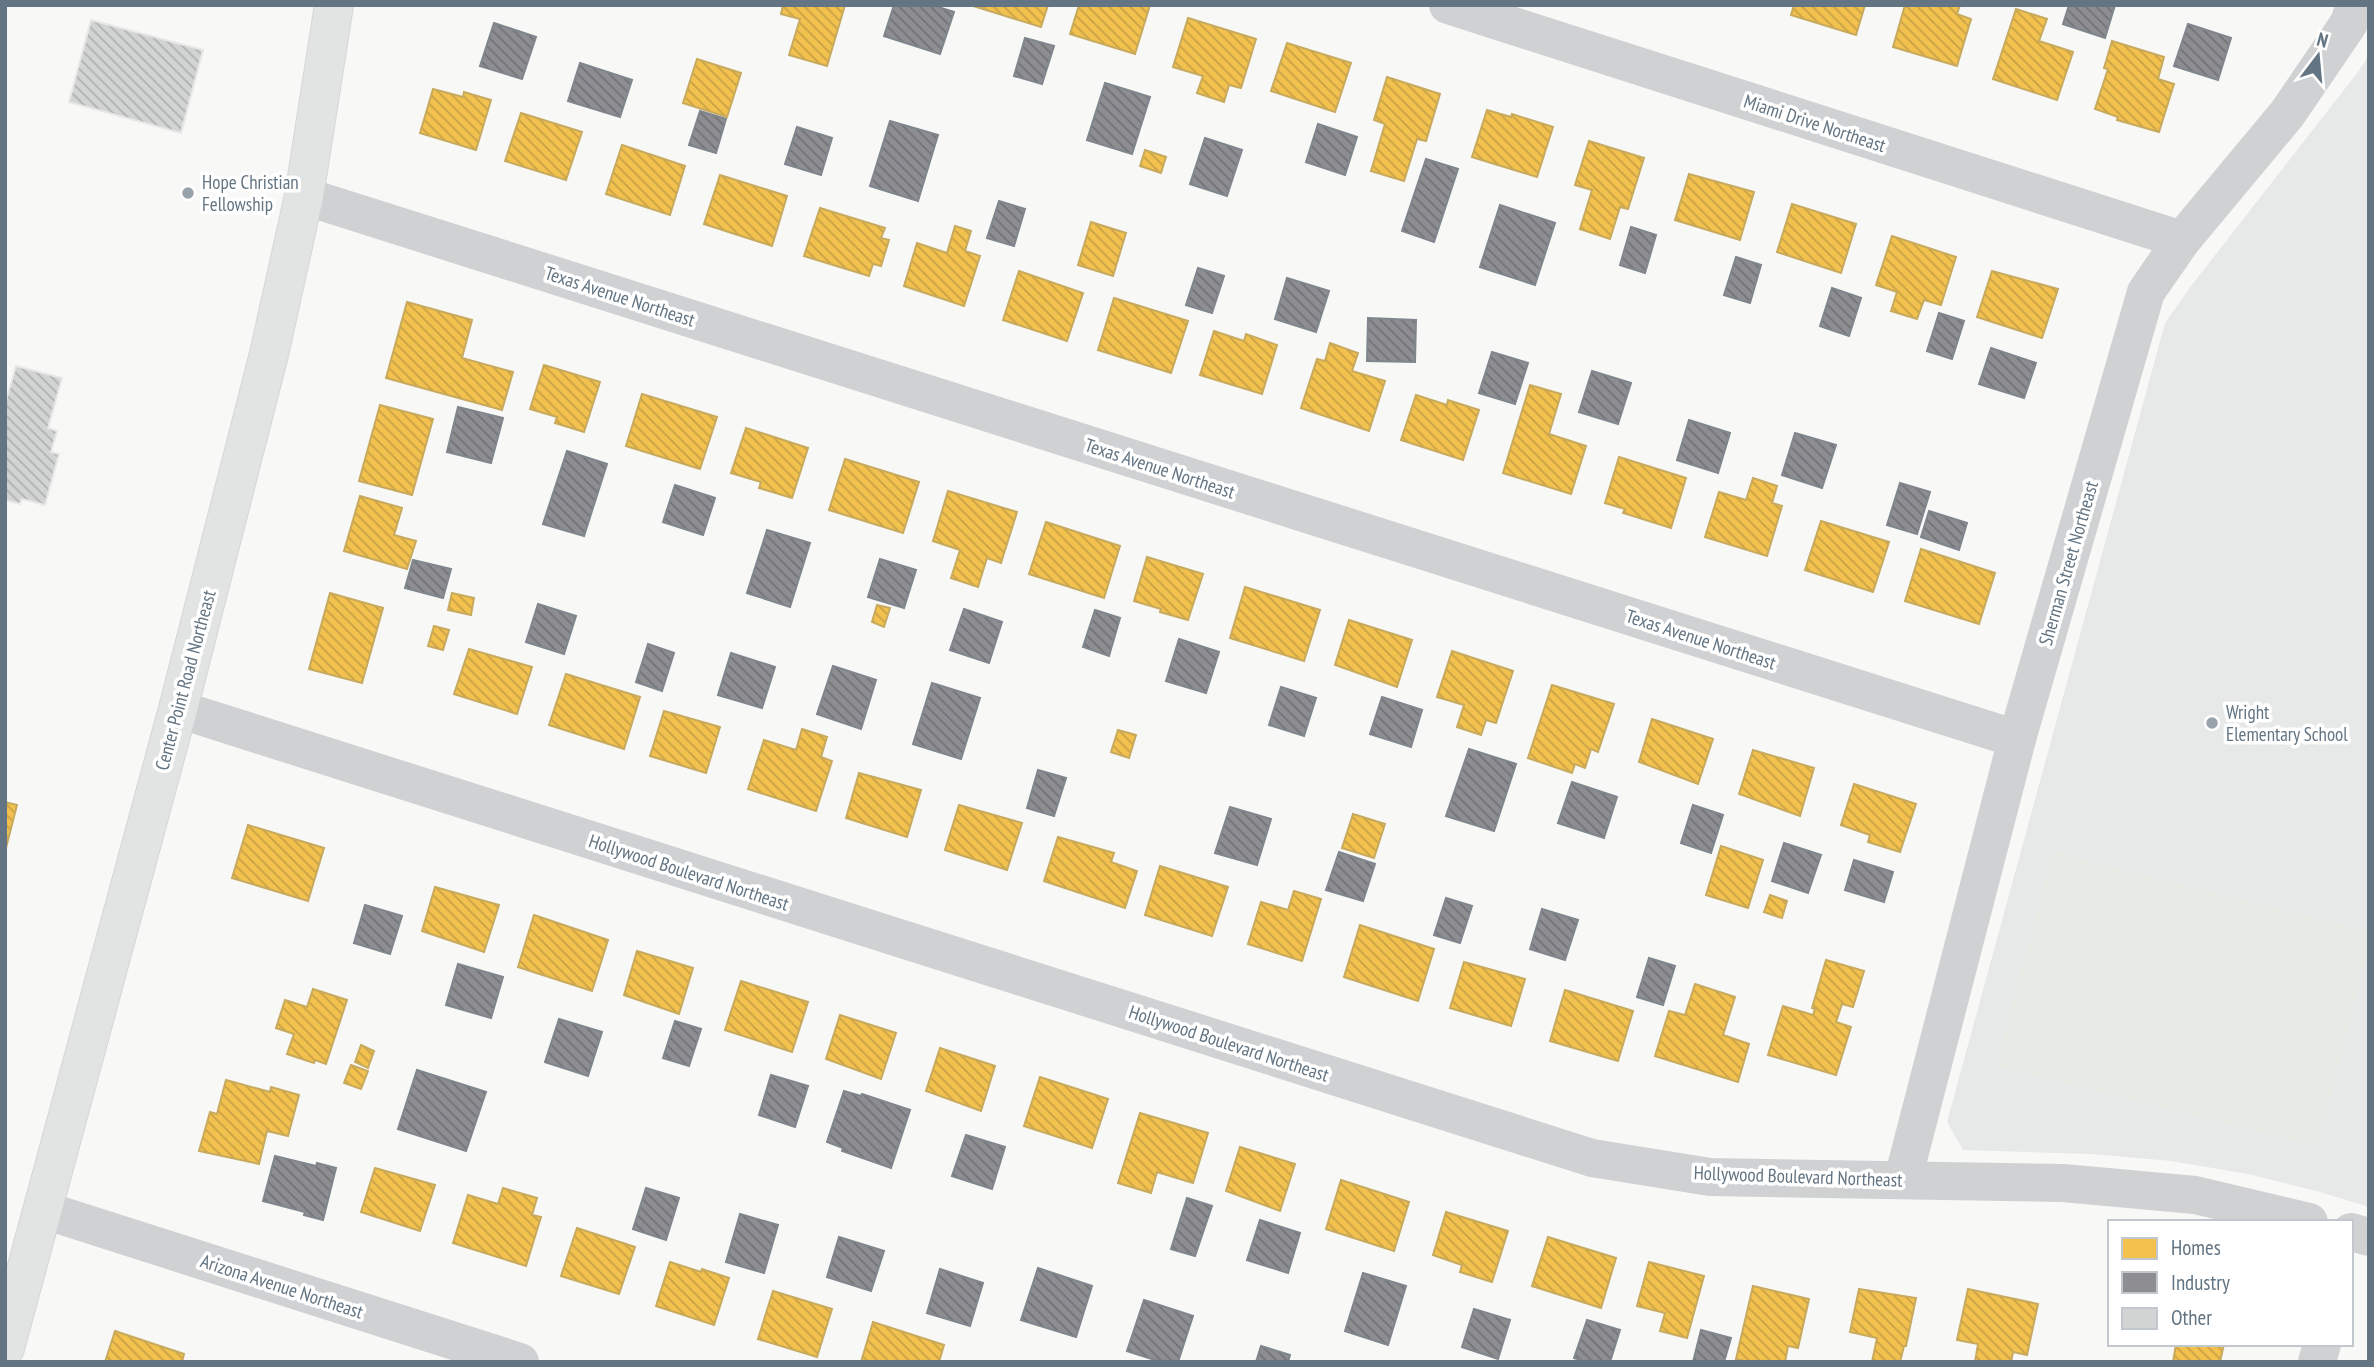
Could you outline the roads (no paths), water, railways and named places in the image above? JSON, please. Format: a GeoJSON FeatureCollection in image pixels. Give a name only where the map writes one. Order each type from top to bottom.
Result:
{"type":"FeatureCollection","features":[{"type":"Feature","properties":{"kind":"main road","name":"Center Point Road Northeast"},"geometry":{"type":"LineString","coordinates":[[5,1348],[178,709],[269,354],[304,196],[334,5]]}},
{"type":"Feature","properties":{"kind":"street","name":"Miami Drive Northeast"},"geometry":{"type":"LineString","coordinates":[[1448,5],[2182,240]]}},
{"type":"Feature","properties":{"kind":"street","name":"Sherman Street Northeast"},"geometry":{"type":"LineString","coordinates":[[1903,1179],[2017,739],[2147,292],[2182,240],[2287,114],[2349,23],[2356,5]]}},
{"type":"Feature","properties":{"kind":"street","name":"Texas Avenue Northeast"},"geometry":{"type":"LineString","coordinates":[[304,196],[2017,739]]}},
{"type":"Feature","properties":{"kind":"street","name":"Hollywood Boulevard Northeast"},"geometry":{"type":"LineString","coordinates":[[178,709],[1592,1158],[1710,1177],[2063,1183],[2195,1195],[2301,1220]]}},
{"type":"Feature","properties":{"kind":"street","name":"Arizona Avenue Northeast"},"geometry":{"type":"LineString","coordinates":[[44,1210],[520,1362]]}},
{"type":"Feature","properties":{"kind":"place","name":"Hope Christian Fellowship"},"geometry":{"type":"Point","coordinates":[188,193]}},
{"type":"Feature","properties":{"kind":"place","name":"Wright Elementary School"},"geometry":{"type":"Point","coordinates":[2212,723]}}]}
